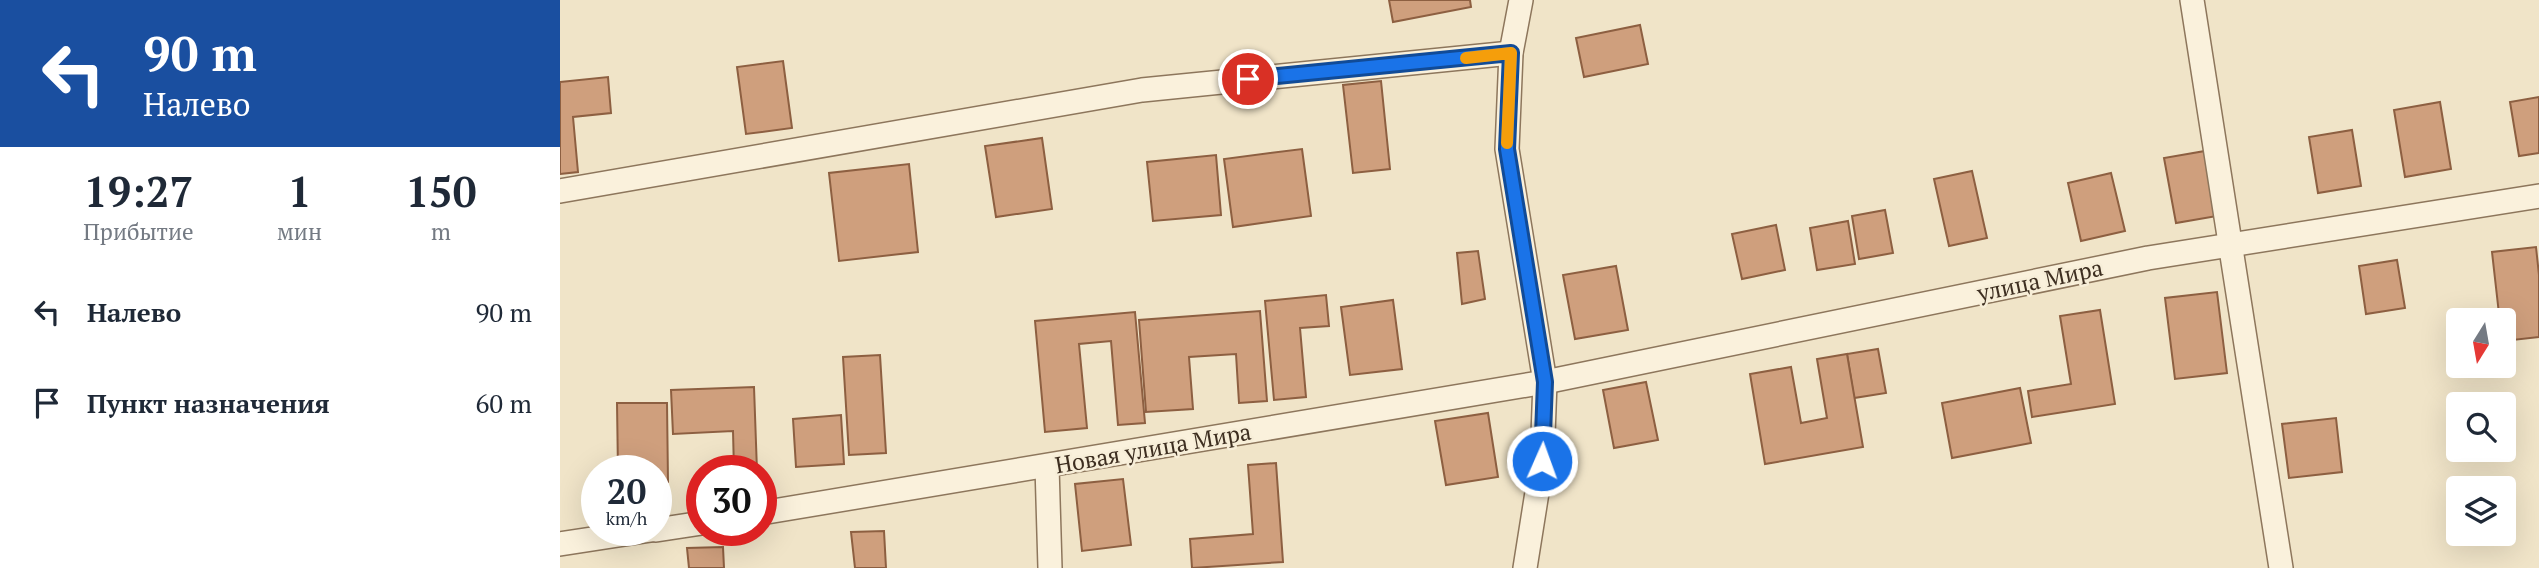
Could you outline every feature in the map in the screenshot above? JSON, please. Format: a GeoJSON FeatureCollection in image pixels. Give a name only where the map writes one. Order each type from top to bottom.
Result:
{"type":"FeatureCollection","features":[{"type":"Feature","properties":{"kind":"street"},"geometry":{"type":"LineString","coordinates":[[1521,0],[1511,53],[1507,149],[1545,382],[1542,461],[1525,568]]}},
{"type":"Feature","properties":{"kind":"street"},"geometry":{"type":"LineString","coordinates":[[2192,0],[2281,568]]}},
{"type":"Feature","properties":{"kind":"street"},"geometry":{"type":"LineString","coordinates":[[560,191],[1142,90],[1511,53]]}},
{"type":"Feature","properties":{"kind":"street","name":"улица Мира"},"geometry":{"type":"LineString","coordinates":[[1545,382],[2148,258],[2539,196]]}},
{"type":"Feature","properties":{"kind":"street","name":"Новая улица Мира"},"geometry":{"type":"LineString","coordinates":[[777,510],[1545,382]]}},
{"type":"Feature","properties":{"kind":"street"},"geometry":{"type":"LineString","coordinates":[[1047,466],[1050,568]]}},
{"type":"Feature","properties":{"kind":"street"},"geometry":{"type":"LineString","coordinates":[[560,544],[581,541]]}},
{"type":"Feature","properties":{"kind":"building"},"geometry":{"type":"Polygon","coordinates":[[[1389,0],[1470,0],[1471,7],[1393,22],[1389,0]]]}},
{"type":"Feature","properties":{"kind":"building"},"geometry":{"type":"Polygon","coordinates":[[[1640,25],[1648,64],[1584,77],[1576,38],[1640,25]]]}},
{"type":"Feature","properties":{"kind":"building"},"geometry":{"type":"Polygon","coordinates":[[[783,61],[792,128],[746,134],[737,67],[783,61]]]}},
{"type":"Feature","properties":{"kind":"building"},"geometry":{"type":"Polygon","coordinates":[[[608,77],[611,113],[573,117],[578,172],[560,174],[560,82],[608,77]]]}},
{"type":"Feature","properties":{"kind":"building"},"geometry":{"type":"Polygon","coordinates":[[[1381,81],[1390,169],[1353,173],[1343,85],[1381,81]]]}},
{"type":"Feature","properties":{"kind":"building"},"geometry":{"type":"Polygon","coordinates":[[[2539,97],[2539,153],[2519,156],[2510,102],[2539,97]]]}},
{"type":"Feature","properties":{"kind":"building"},"geometry":{"type":"Polygon","coordinates":[[[2440,102],[2451,169],[2405,177],[2394,110],[2440,102]]]}},
{"type":"Feature","properties":{"kind":"building"},"geometry":{"type":"Polygon","coordinates":[[[2352,130],[2361,186],[2318,193],[2309,137],[2352,130]]]}},
{"type":"Feature","properties":{"kind":"building"},"geometry":{"type":"Polygon","coordinates":[[[1042,138],[1052,209],[996,217],[985,146],[1042,138]]]}},
{"type":"Feature","properties":{"kind":"building"},"geometry":{"type":"Polygon","coordinates":[[[1302,149],[1311,216],[1233,227],[1224,159],[1302,149]]]}},
{"type":"Feature","properties":{"kind":"building"},"geometry":{"type":"Polygon","coordinates":[[[2205,151],[2217,216],[2176,223],[2164,158],[2205,151]]]}},
{"type":"Feature","properties":{"kind":"building"},"geometry":{"type":"Polygon","coordinates":[[[1216,155],[1221,215],[1153,221],[1147,162],[1216,155]]]}},
{"type":"Feature","properties":{"kind":"building"},"geometry":{"type":"Polygon","coordinates":[[[909,164],[918,252],[839,261],[829,173],[909,164]]]}},
{"type":"Feature","properties":{"kind":"building"},"geometry":{"type":"Polygon","coordinates":[[[1972,171],[1987,238],[1949,246],[1934,179],[1972,171]]]}},
{"type":"Feature","properties":{"kind":"building"},"geometry":{"type":"Polygon","coordinates":[[[2111,173],[2125,231],[2081,241],[2068,183],[2111,173]]]}},
{"type":"Feature","properties":{"kind":"building"},"geometry":{"type":"Polygon","coordinates":[[[1885,210],[1893,253],[1859,259],[1852,216],[1885,210]]]}},
{"type":"Feature","properties":{"kind":"building"},"geometry":{"type":"Polygon","coordinates":[[[1848,221],[1855,264],[1817,270],[1810,228],[1848,221]]]}},
{"type":"Feature","properties":{"kind":"building"},"geometry":{"type":"Polygon","coordinates":[[[1776,225],[1785,270],[1742,279],[1732,234],[1776,225]]]}},
{"type":"Feature","properties":{"kind":"building"},"geometry":{"type":"Polygon","coordinates":[[[2536,247],[2539,337],[2516,340],[2516,308],[2498,308],[2492,252],[2536,247]]]}},
{"type":"Feature","properties":{"kind":"building"},"geometry":{"type":"Polygon","coordinates":[[[1478,251],[1485,299],[1462,304],[1457,253],[1478,251]]]}},
{"type":"Feature","properties":{"kind":"building"},"geometry":{"type":"Polygon","coordinates":[[[2397,260],[2405,308],[2366,314],[2359,266],[2397,260]]]}},
{"type":"Feature","properties":{"kind":"building"},"geometry":{"type":"Polygon","coordinates":[[[1616,266],[1628,330],[1575,339],[1563,275],[1616,266]]]}},
{"type":"Feature","properties":{"kind":"building"},"geometry":{"type":"Polygon","coordinates":[[[2217,292],[2227,373],[2175,379],[2165,298],[2217,292]]]}},
{"type":"Feature","properties":{"kind":"building"},"geometry":{"type":"Polygon","coordinates":[[[1326,295],[1329,326],[1300,328],[1306,397],[1274,400],[1265,301],[1326,295]]]}},
{"type":"Feature","properties":{"kind":"building"},"geometry":{"type":"Polygon","coordinates":[[[1393,300],[1402,369],[1350,375],[1341,307],[1393,300]]]}},
{"type":"Feature","properties":{"kind":"building"},"geometry":{"type":"Polygon","coordinates":[[[2100,310],[2115,404],[2032,417],[2028,391],[2071,384],[2060,316],[2100,310]]]}},
{"type":"Feature","properties":{"kind":"building"},"geometry":{"type":"Polygon","coordinates":[[[1260,311],[1267,401],[1239,403],[1236,354],[1189,357],[1193,409],[1146,412],[1139,320],[1260,311]]]}},
{"type":"Feature","properties":{"kind":"building"},"geometry":{"type":"Polygon","coordinates":[[[1135,312],[1145,423],[1118,425],[1111,341],[1079,344],[1087,428],[1045,432],[1035,321],[1135,312]]]}},
{"type":"Feature","properties":{"kind":"building"},"geometry":{"type":"Polygon","coordinates":[[[1878,349],[1886,393],[1854,398],[1847,354],[1878,349]]]}},
{"type":"Feature","properties":{"kind":"building"},"geometry":{"type":"Polygon","coordinates":[[[1847,354],[1863,447],[1765,464],[1750,374],[1791,367],[1801,423],[1827,418],[1817,359],[1847,354]]]}},
{"type":"Feature","properties":{"kind":"building"},"geometry":{"type":"Polygon","coordinates":[[[880,355],[886,453],[849,455],[843,357],[880,355]]]}},
{"type":"Feature","properties":{"kind":"building"},"geometry":{"type":"Polygon","coordinates":[[[1646,382],[1658,440],[1614,448],[1603,390],[1646,382]]]}},
{"type":"Feature","properties":{"kind":"building"},"geometry":{"type":"Polygon","coordinates":[[[754,387],[756,455],[734,455],[733,431],[673,434],[671,390],[754,387]]]}},
{"type":"Feature","properties":{"kind":"building"},"geometry":{"type":"Polygon","coordinates":[[[2020,388],[2031,443],[1952,458],[1942,403],[2020,388]]]}},
{"type":"Feature","properties":{"kind":"building"},"geometry":{"type":"Polygon","coordinates":[[[617,403],[667,403],[668,455],[618,455],[617,403]]]}},
{"type":"Feature","properties":{"kind":"building"},"geometry":{"type":"Polygon","coordinates":[[[1488,413],[1498,477],[1446,485],[1435,421],[1488,413]]]}},
{"type":"Feature","properties":{"kind":"building"},"geometry":{"type":"Polygon","coordinates":[[[841,415],[844,464],[796,467],[793,419],[841,415]]]}},
{"type":"Feature","properties":{"kind":"building"},"geometry":{"type":"Polygon","coordinates":[[[2336,418],[2342,472],[2289,478],[2282,424],[2336,418]]]}},
{"type":"Feature","properties":{"kind":"building"},"geometry":{"type":"Polygon","coordinates":[[[1276,463],[1283,562],[1192,568],[1190,539],[1253,534],[1248,465],[1276,463]]]}},
{"type":"Feature","properties":{"kind":"building"},"geometry":{"type":"Polygon","coordinates":[[[1123,479],[1131,545],[1082,551],[1075,484],[1123,479]]]}},
{"type":"Feature","properties":{"kind":"building"},"geometry":{"type":"Polygon","coordinates":[[[884,531],[886,568],[855,568],[851,532],[884,531]]]}},
{"type":"Feature","properties":{"kind":"building"},"geometry":{"type":"Polygon","coordinates":[[[723,547],[724,568],[689,568],[687,548],[723,547]]]}},
{"type":"Feature","properties":{"kind":"slow traffic"},"geometry":{"type":"LineString","coordinates":[[1466,58],[1511,53],[1507,143]]}},
{"type":"Feature","properties":{"kind":"route"},"geometry":{"type":"LineString","coordinates":[[1248,79],[1511,53],[1507,149],[1545,382],[1542,461]]}}]}
